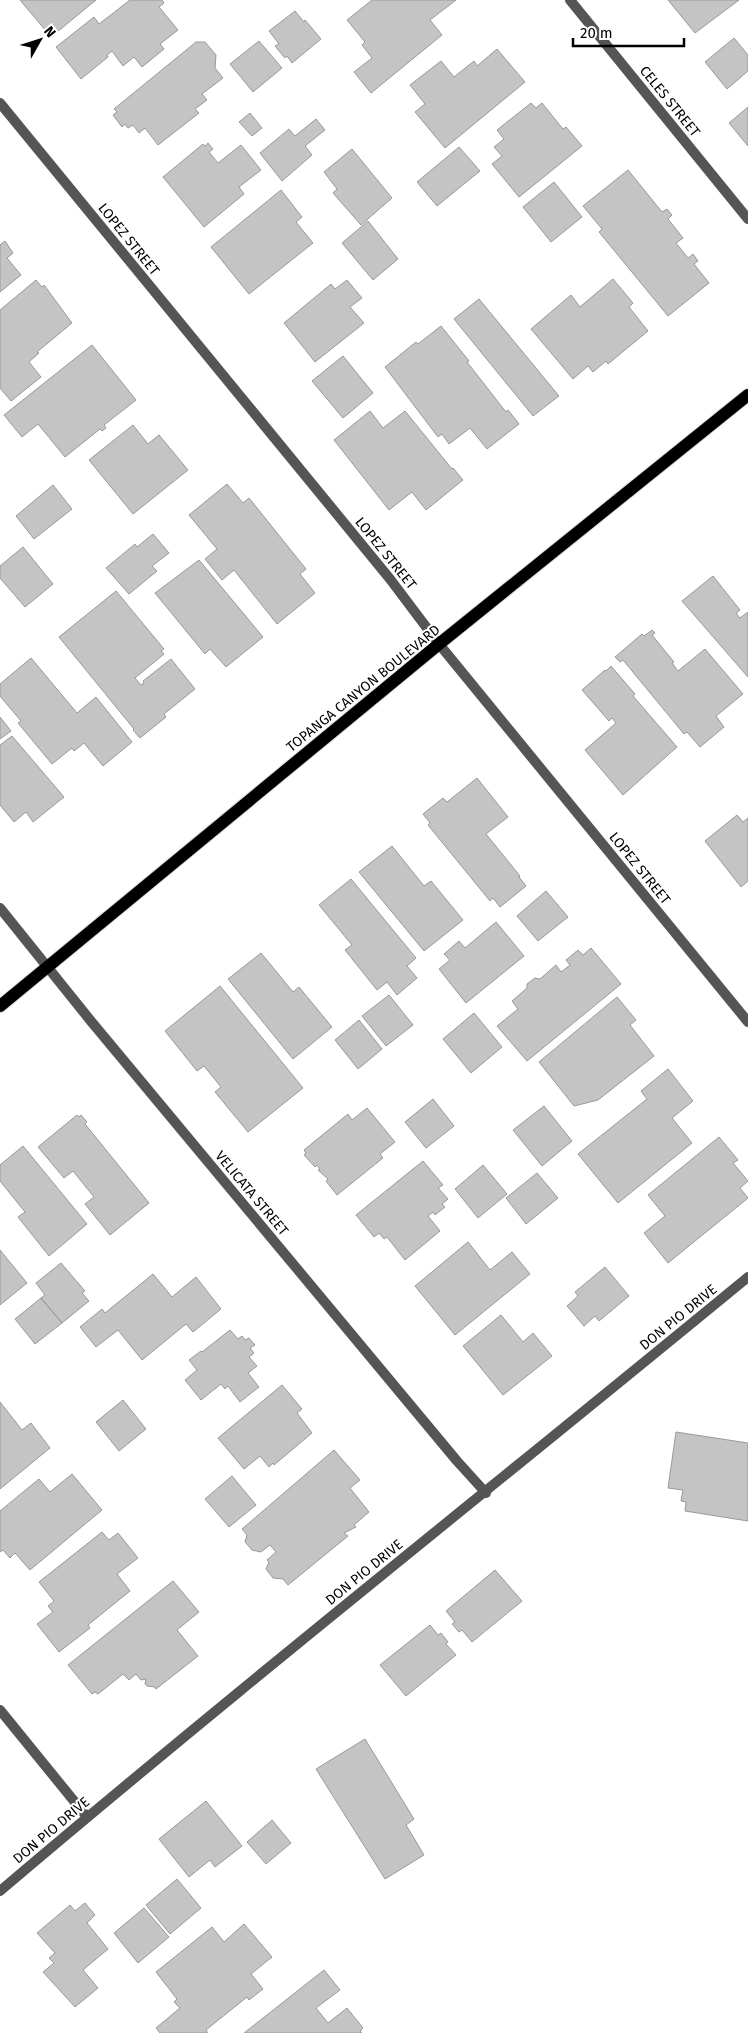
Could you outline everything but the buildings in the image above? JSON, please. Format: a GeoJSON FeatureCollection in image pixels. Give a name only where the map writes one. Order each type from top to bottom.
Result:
{"type":"FeatureCollection","features":[{"type":"Feature","properties":{"kind":"main road","name":"TOPANGA CANYON BOULEVARD"},"geometry":{"type":"LineString","coordinates":[[0,1006],[439,644],[748,395]]}},
{"type":"Feature","properties":{"kind":"street","name":"CELES STREET"},"geometry":{"type":"LineString","coordinates":[[570,0],[748,219]]}},
{"type":"Feature","properties":{"kind":"street","name":"LOPEZ STREET"},"geometry":{"type":"LineString","coordinates":[[0,102],[390,579],[439,644],[748,1022]]}},
{"type":"Feature","properties":{"kind":"street","name":"VELICATA STREET"},"geometry":{"type":"LineString","coordinates":[[0,908],[49,966],[90,1020],[457,1461],[486,1493]]}},
{"type":"Feature","properties":{"kind":"street","name":"DON PIO DRIVE"},"geometry":{"type":"LineString","coordinates":[[0,1891],[276,1661],[486,1493],[748,1278]]}},
{"type":"Feature","properties":{"kind":"street"},"geometry":{"type":"LineString","coordinates":[[0,1710],[87,1817]]}}]}
